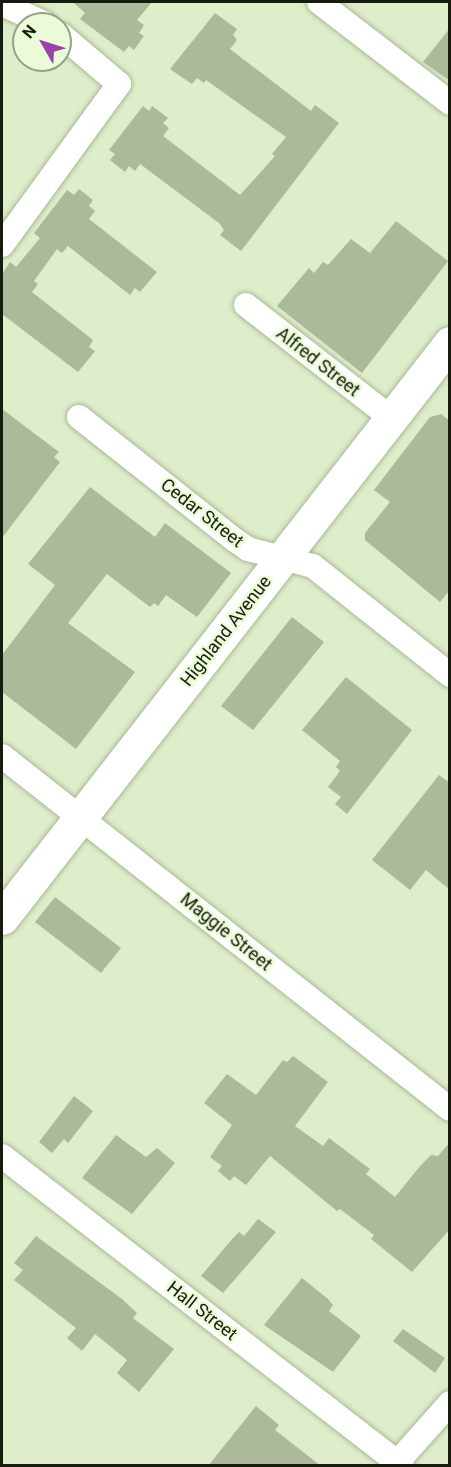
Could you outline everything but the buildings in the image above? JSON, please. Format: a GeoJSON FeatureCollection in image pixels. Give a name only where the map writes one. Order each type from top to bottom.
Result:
{"type":"FeatureCollection","features":[{"type":"Feature","properties":{"kind":"main road","name":"Highland Avenue"},"geometry":{"type":"LineString","coordinates":[[2,918],[450,344]]}},
{"type":"Feature","properties":{"kind":"street"},"geometry":{"type":"LineString","coordinates":[[319,2],[450,103]]}},
{"type":"Feature","properties":{"kind":"street"},"geometry":{"type":"LineString","coordinates":[[2,4],[20,12]]}},
{"type":"Feature","properties":{"kind":"street"},"geometry":{"type":"LineString","coordinates":[[2,245],[119,84],[72,44]]}},
{"type":"Feature","properties":{"kind":"street","name":"Alfred Street"},"geometry":{"type":"LineString","coordinates":[[246,305],[391,418]]}},
{"type":"Feature","properties":{"kind":"street","name":"Cedar Street"},"geometry":{"type":"LineString","coordinates":[[79,417],[235,540],[248,549],[313,566],[450,675]]}},
{"type":"Feature","properties":{"kind":"street","name":"Maggie Street"},"geometry":{"type":"LineString","coordinates":[[2,756],[450,1109]]}},
{"type":"Feature","properties":{"kind":"street","name":"Hall Street"},"geometry":{"type":"LineString","coordinates":[[2,1156],[398,1464]]}},
{"type":"Feature","properties":{"kind":"street"},"geometry":{"type":"LineString","coordinates":[[398,1464],[450,1403]]}}]}
